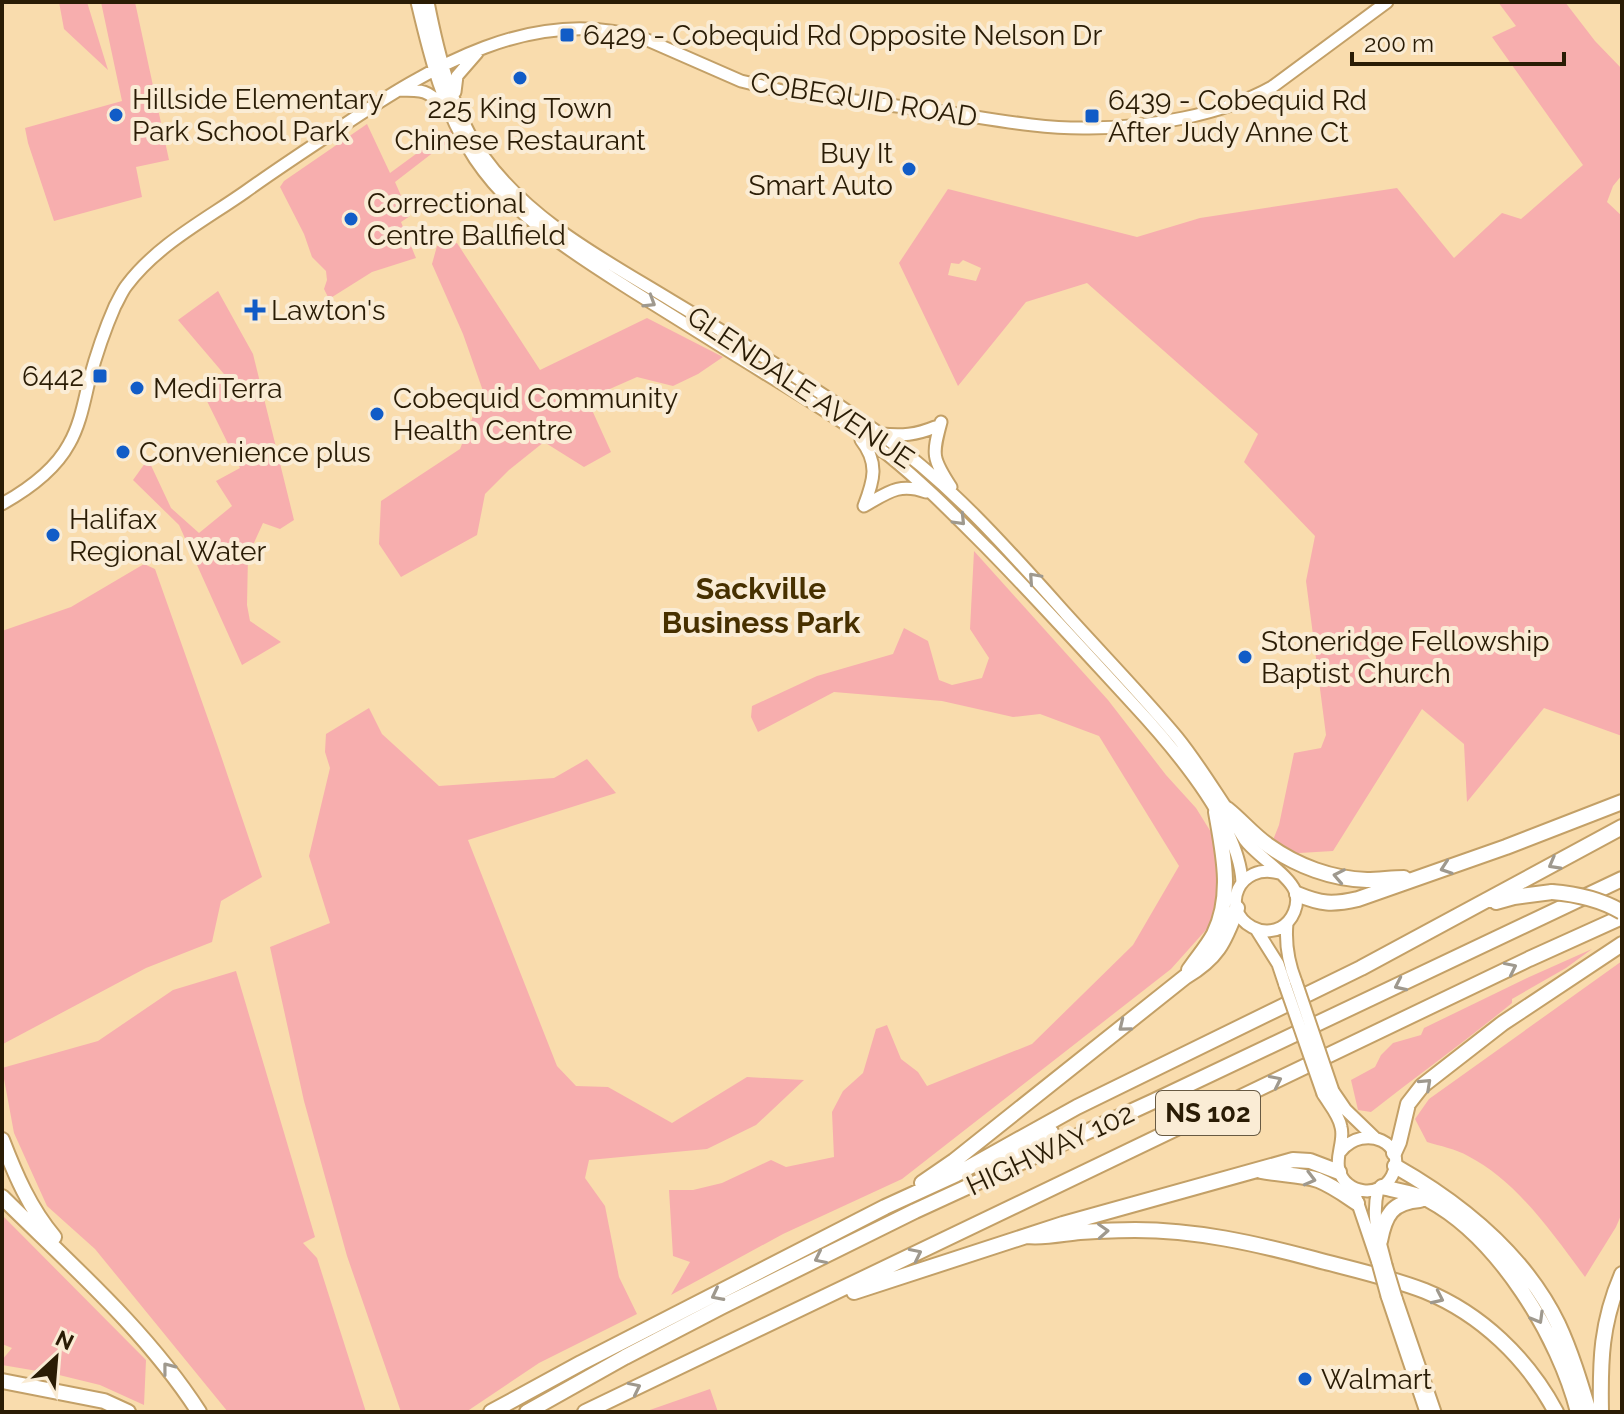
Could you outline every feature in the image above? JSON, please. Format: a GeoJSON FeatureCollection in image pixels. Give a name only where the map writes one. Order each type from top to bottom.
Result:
{"type":"FeatureCollection","features":[{"type":"Feature","properties":{"kind":"highway"},"geometry":{"type":"LineString","coordinates":[[1297,894],[1325,904],[1338,904],[1506,847],[1622,802]]}},
{"type":"Feature","properties":{"kind":"highway"},"geometry":{"type":"LineString","coordinates":[[1185,977],[1213,936],[1222,912],[1225,880],[1222,811],[1242,821],[1255,835],[1290,859],[1317,871],[1368,880],[1416,878]]}},
{"type":"Feature","properties":{"kind":"highway"},"geometry":{"type":"LineString","coordinates":[[491,1412],[885,1207],[955,1175],[1077,1107],[1347,975],[1622,827]]}},
{"type":"Feature","properties":{"kind":"highway","name":"HIGHWAY 102"},"geometry":{"type":"LineString","coordinates":[[527,1412],[708,1314],[915,1211],[1622,879]]}},
{"type":"Feature","properties":{"kind":"highway"},"geometry":{"type":"LineString","coordinates":[[1441,926],[1496,902],[1552,892],[1600,901],[1622,914]]}},
{"type":"Feature","properties":{"kind":"highway"},"geometry":{"type":"LineString","coordinates":[[885,1207],[954,1161],[1185,977],[1202,967],[1217,952],[1237,908]]}},
{"type":"Feature","properties":{"kind":"highway","name":"HIGHWAY 102"},"geometry":{"type":"LineString","coordinates":[[585,1412],[1622,914]]}},
{"type":"Feature","properties":{"kind":"highway"},"geometry":{"type":"LineString","coordinates":[[1589,1412],[1557,1322],[1515,1259],[1466,1211],[1394,1160],[1408,1104],[1422,1086],[1503,1023],[1622,944]]}},
{"type":"Feature","properties":{"kind":"highway"},"geometry":{"type":"LineString","coordinates":[[915,1211],[1147,1074]]}},
{"type":"Feature","properties":{"kind":"highway"},"geometry":{"type":"LineString","coordinates":[[2,1140],[17,1180],[44,1226],[134,1327],[181,1384],[199,1412]]}},
{"type":"Feature","properties":{"kind":"highway"},"geometry":{"type":"LineString","coordinates":[[795,1312],[1063,1224],[1287,1162],[1301,1159],[1339,1172]]}},
{"type":"Feature","properties":{"kind":"highway"},"geometry":{"type":"LineString","coordinates":[[1257,1171],[1319,1181],[1357,1203]]}},
{"type":"Feature","properties":{"kind":"highway"},"geometry":{"type":"LineString","coordinates":[[1380,1188],[1429,1200],[1457,1219],[1511,1275],[1555,1347],[1578,1412]]}},
{"type":"Feature","properties":{"kind":"highway"},"geometry":{"type":"LineString","coordinates":[[2,1197],[134,1327]]}},
{"type":"Feature","properties":{"kind":"highway"},"geometry":{"type":"LineString","coordinates":[[1380,1241],[1383,1224],[1395,1208],[1410,1201],[1429,1200]]}},
{"type":"Feature","properties":{"kind":"highway"},"geometry":{"type":"LineString","coordinates":[[1026,1236],[1043,1238],[1080,1232],[1133,1230],[1210,1235],[1408,1285],[1459,1308],[1513,1350],[1556,1412]]}},
{"type":"Feature","properties":{"kind":"highway"},"geometry":{"type":"LineString","coordinates":[[1601,1412],[1603,1333],[1622,1274]]}},
{"type":"Feature","properties":{"kind":"highway"},"geometry":{"type":"LineString","coordinates":[[513,1412],[585,1370],[634,1336]]}},
{"type":"Feature","properties":{"kind":"highway"},"geometry":{"type":"LineString","coordinates":[[2,1381],[104,1401],[128,1412]]}},
{"type":"Feature","properties":{"kind":"main road"},"geometry":{"type":"LineString","coordinates":[[417,2],[438,67]]}},
{"type":"Feature","properties":{"kind":"main road"},"geometry":{"type":"LineString","coordinates":[[428,2],[438,67]]}},
{"type":"Feature","properties":{"kind":"main road","name":"COBEQUID ROAD"},"geometry":{"type":"LineString","coordinates":[[2,504],[48,472],[70,444],[103,331],[124,288],[141,267],[266,177],[399,90],[438,67],[502,41],[552,30],[595,29],[632,34],[741,81],[791,93],[1034,125],[1089,128],[1181,118],[1253,98],[1387,2]]}},
{"type":"Feature","properties":{"kind":"main road"},"geometry":{"type":"LineString","coordinates":[[399,90],[420,90],[452,108],[457,76],[480,50]]}},
{"type":"Feature","properties":{"kind":"main road","name":"GLENDALE AVENUE"},"geometry":{"type":"LineString","coordinates":[[438,67],[468,147],[514,206],[540,230],[630,289],[827,411],[887,455],[939,499],[1060,623],[1168,742],[1245,840],[1287,879],[1297,894]]}},
{"type":"Feature","properties":{"kind":"main road","name":"GLENDALE AVENUE"},"geometry":{"type":"LineString","coordinates":[[452,108],[483,157],[520,198],[547,222],[772,362],[880,434],[960,500],[1178,739],[1222,811],[1238,854],[1242,882],[1237,908]]}},
{"type":"Feature","properties":{"kind":"main road"},"geometry":{"type":"LineString","coordinates":[[880,434],[917,434],[938,425],[934,454],[938,467],[960,500]]}},
{"type":"Feature","properties":{"kind":"main road"},"geometry":{"type":"LineString","coordinates":[[850,428],[870,453],[873,467],[872,485],[864,506],[900,488],[915,488],[939,499]]}},
{"type":"Feature","properties":{"kind":"main road"},"geometry":{"type":"LineString","coordinates":[[1242,882],[1259,871],[1279,873]]}},
{"type":"Feature","properties":{"kind":"main road"},"geometry":{"type":"LineString","coordinates":[[1256,929],[1269,931],[1287,923],[1293,915],[1297,894]]}},
{"type":"Feature","properties":{"kind":"main road"},"geometry":{"type":"LineString","coordinates":[[1237,908],[1243,920],[1256,929],[1290,984],[1341,1124],[1339,1172],[1348,1184],[1362,1191],[1380,1188]]}},
{"type":"Feature","properties":{"kind":"main road"},"geometry":{"type":"LineString","coordinates":[[1287,923],[1285,940],[1290,984]]}},
{"type":"Feature","properties":{"kind":"main road"},"geometry":{"type":"LineString","coordinates":[[1328,1092],[1384,1142],[1394,1160],[1391,1177],[1380,1188],[1374,1213],[1382,1264]]}},
{"type":"Feature","properties":{"kind":"main road"},"geometry":{"type":"LineString","coordinates":[[1341,1151],[1353,1140],[1376,1138]]}},
{"type":"Feature","properties":{"kind":"main road"},"geometry":{"type":"LineString","coordinates":[[1352,1187],[1382,1264],[1426,1412]]}},
{"type":"Feature","properties":{"kind":"main road"},"geometry":{"type":"LineString","coordinates":[[1392,1297],[1435,1412]]}},
{"type":"Feature","properties":{"kind":"shaded area"},"geometry":{"type":"Polygon","coordinates":[[[59,2],[87,2],[108,70],[64,29],[59,2]]]}},
{"type":"Feature","properties":{"kind":"shaded area","name":"Hillside Elementary Park School Park"},"geometry":{"type":"Polygon","coordinates":[[[101,2],[135,2],[169,160],[136,167],[142,197],[54,221],[25,128],[122,101],[101,2]]]}},
{"type":"Feature","properties":{"kind":"shaded area"},"geometry":{"type":"Polygon","coordinates":[[[1498,2],[1565,2],[1595,41],[1622,69],[1622,175],[1613,186],[1607,202],[1622,216],[1622,736],[1544,708],[1467,802],[1464,744],[1422,709],[1333,851],[1267,855],[1279,825],[1294,753],[1321,748],[1326,735],[1306,581],[1315,536],[1244,462],[1258,434],[1087,283],[1026,302],[958,386],[899,263],[948,189],[1137,237],[1200,218],[1397,188],[1454,258],[1502,213],[1521,219],[1583,165],[1492,37],[1516,26],[1498,2]],[[963,260],[959,264],[951,263],[948,275],[976,281],[981,268],[963,260]]]}},
{"type":"Feature","properties":{"kind":"shaded area"},"geometry":{"type":"Polygon","coordinates":[[[367,124],[390,173],[451,130],[456,139],[439,148],[395,182],[410,216],[401,222],[416,258],[372,272],[329,299],[324,289],[326,271],[312,257],[280,187],[284,181],[367,124]]]}},
{"type":"Feature","properties":{"kind":"shaded area"},"geometry":{"type":"Polygon","coordinates":[[[457,243],[540,370],[647,318],[723,357],[673,386],[637,377],[587,399],[611,452],[584,467],[544,442],[485,494],[477,535],[401,577],[379,544],[381,501],[460,449],[483,391],[463,334],[432,264],[437,246],[457,243]]]}},
{"type":"Feature","properties":{"kind":"shaded area"},"geometry":{"type":"Polygon","coordinates":[[[218,291],[253,354],[294,520],[280,529],[263,523],[248,556],[247,605],[250,621],[281,642],[242,665],[179,525],[133,480],[148,459],[171,508],[199,533],[232,506],[216,481],[240,468],[204,395],[224,374],[178,320],[218,291]]]}},
{"type":"Feature","properties":{"kind":"shaded area"},"geometry":{"type":"Polygon","coordinates":[[[974,551],[1108,700],[1166,775],[1196,808],[1214,837],[1222,912],[1171,969],[902,1179],[783,1234],[671,1295],[690,1262],[673,1256],[669,1190],[693,1190],[722,1183],[771,1160],[786,1167],[834,1157],[832,1112],[843,1091],[863,1073],[876,1029],[887,1025],[901,1059],[918,1072],[927,1086],[1032,1044],[1133,945],[1179,866],[1099,736],[1040,714],[1013,717],[942,701],[834,692],[758,732],[751,717],[752,706],[817,676],[893,654],[904,628],[928,641],[939,680],[952,685],[982,678],[989,658],[970,629],[974,551]]]}},
{"type":"Feature","properties":{"kind":"shaded area"},"geometry":{"type":"Polygon","coordinates":[[[144,564],[155,569],[262,877],[221,901],[212,942],[146,968],[3,1044],[2,631],[71,607],[144,564]]]}},
{"type":"Feature","properties":{"kind":"shaded area"},"geometry":{"type":"Polygon","coordinates":[[[369,708],[382,734],[439,786],[554,778],[587,759],[616,793],[468,840],[557,1066],[576,1086],[608,1087],[672,1123],[747,1077],[804,1080],[756,1125],[707,1149],[589,1160],[585,1178],[605,1206],[619,1277],[637,1314],[539,1363],[466,1412],[401,1412],[347,1256],[304,1101],[270,947],[330,923],[309,856],[330,768],[325,752],[326,734],[369,708]]]}},
{"type":"Feature","properties":{"kind":"shaded area"},"geometry":{"type":"Polygon","coordinates":[[[1592,949],[1512,999],[1512,1003],[1495,1017],[1371,1112],[1358,1110],[1351,1080],[1375,1067],[1393,1043],[1421,1035],[1424,1028],[1592,949]]]}},
{"type":"Feature","properties":{"kind":"shaded area"},"geometry":{"type":"Polygon","coordinates":[[[1622,961],[1622,1213],[1585,1277],[1547,1226],[1502,1179],[1468,1156],[1427,1142],[1415,1119],[1429,1099],[1622,961]]]}},
{"type":"Feature","properties":{"kind":"shaded area"},"geometry":{"type":"Polygon","coordinates":[[[236,971],[315,1237],[303,1243],[317,1258],[366,1412],[228,1412],[95,1249],[47,1206],[14,1133],[2,1068],[98,1041],[173,990],[236,971]]]}},
{"type":"Feature","properties":{"kind":"shaded area"},"geometry":{"type":"Polygon","coordinates":[[[2,1215],[146,1360],[144,1405],[100,1385],[2,1365],[2,1360],[12,1348],[2,1344],[2,1215]]]}},
{"type":"Feature","properties":{"kind":"shaded area"},"geometry":{"type":"Polygon","coordinates":[[[710,1389],[718,1412],[644,1412],[710,1389]]]}},
{"type":"Feature","properties":{"kind":"place","name":"6429 - Cobequid Rd Opposite Nelson Dr"},"geometry":{"type":"Point","coordinates":[567,35]}},
{"type":"Feature","properties":{"kind":"place","name":"225 King Town Chinese Restaurant"},"geometry":{"type":"Point","coordinates":[520,78]}},
{"type":"Feature","properties":{"kind":"place","name":"Hillside Elementary Park School Park"},"geometry":{"type":"Point","coordinates":[116,115]}},
{"type":"Feature","properties":{"kind":"place","name":"6439 - Cobequid Rd After Judy Anne Ct"},"geometry":{"type":"Point","coordinates":[1092,116]}},
{"type":"Feature","properties":{"kind":"place","name":"Buy It Smart Auto"},"geometry":{"type":"Point","coordinates":[909,169]}},
{"type":"Feature","properties":{"kind":"place","name":"Correctional Centre Ballfield"},"geometry":{"type":"Point","coordinates":[351,219]}},
{"type":"Feature","properties":{"kind":"place","name":"Lawton's"},"geometry":{"type":"Point","coordinates":[255,310]}},
{"type":"Feature","properties":{"kind":"place","name":"6442"},"geometry":{"type":"Point","coordinates":[100,376]}},
{"type":"Feature","properties":{"kind":"place","name":"MediTerra"},"geometry":{"type":"Point","coordinates":[137,388]}},
{"type":"Feature","properties":{"kind":"place","name":"Cobequid Community Health Centre"},"geometry":{"type":"Point","coordinates":[377,414]}},
{"type":"Feature","properties":{"kind":"place","name":"Convenience plus"},"geometry":{"type":"Point","coordinates":[123,452]}},
{"type":"Feature","properties":{"kind":"place","name":"Halifax Regional Water"},"geometry":{"type":"Point","coordinates":[53,535]}},
{"type":"Feature","properties":{"kind":"place","name":"Stoneridge Fellowship Baptist Church"},"geometry":{"type":"Point","coordinates":[1245,657]}},
{"type":"Feature","properties":{"kind":"place","name":"Walmart"},"geometry":{"type":"Point","coordinates":[1305,1379]}},
{"type":"Feature","properties":{"kind":"district","name":"Sackville Business Park"},"geometry":{"type":"Point","coordinates":[761,606]}}]}
